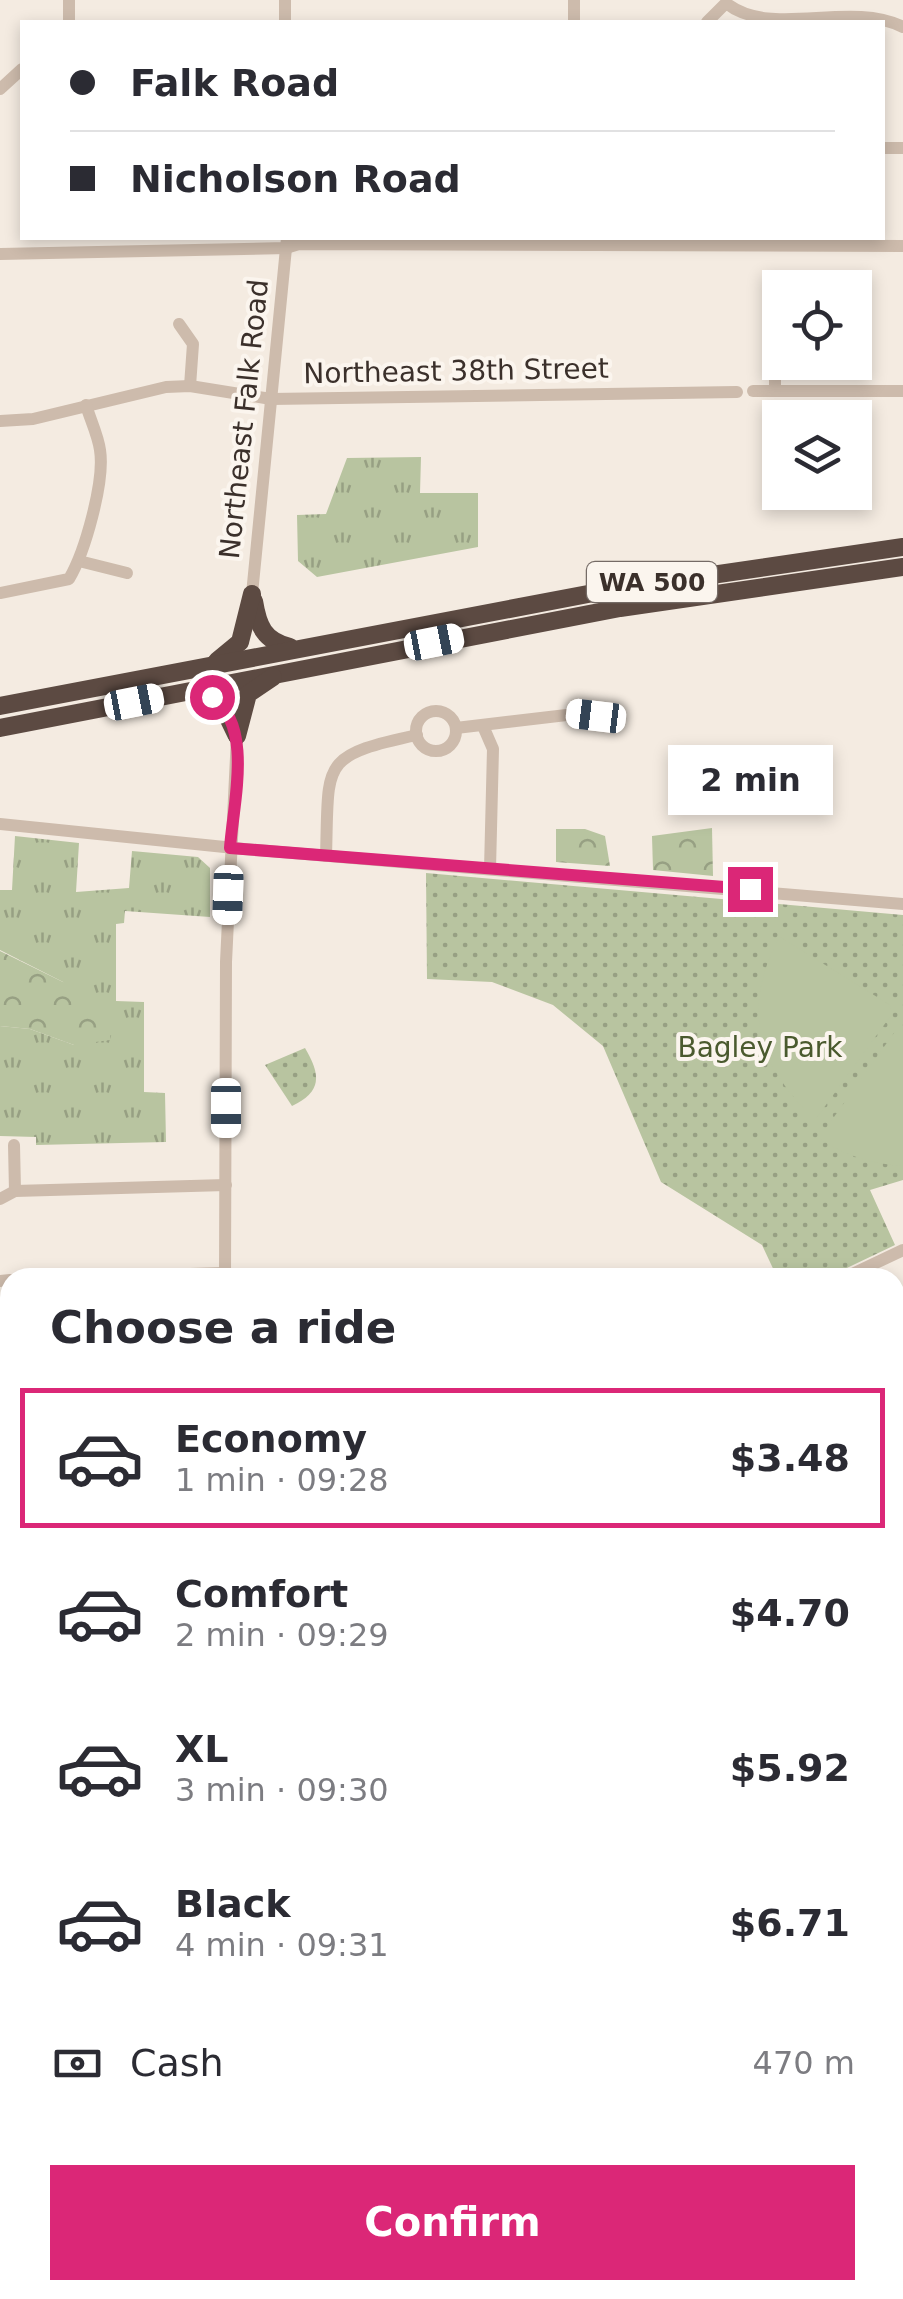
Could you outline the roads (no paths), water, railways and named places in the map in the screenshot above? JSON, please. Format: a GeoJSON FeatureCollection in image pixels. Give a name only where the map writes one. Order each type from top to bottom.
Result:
{"type":"FeatureCollection","features":[{"type":"Feature","properties":{"kind":"highway","name":"WA 500"},"geometry":{"type":"LineString","coordinates":[[0,706],[686,576],[903,547]]}},
{"type":"Feature","properties":{"kind":"highway","name":"WA 500"},"geometry":{"type":"LineString","coordinates":[[0,728],[695,595],[903,567]]}},
{"type":"Feature","properties":{"kind":"highway"},"geometry":{"type":"LineString","coordinates":[[252,594],[262,631],[270,640],[295,648]]}},
{"type":"Feature","properties":{"kind":"highway"},"geometry":{"type":"LineString","coordinates":[[210,664],[230,654],[240,642],[252,594]]}},
{"type":"Feature","properties":{"kind":"highway"},"geometry":{"type":"LineString","coordinates":[[237,736],[248,694],[284,671]]}},
{"type":"Feature","properties":{"kind":"highway"},"geometry":{"type":"LineString","coordinates":[[188,691],[217,700],[237,736]]}},
{"type":"Feature","properties":{"kind":"street"},"geometry":{"type":"LineString","coordinates":[[726,2],[738,12],[810,20],[854,7],[903,26]]}},
{"type":"Feature","properties":{"kind":"street"},"geometry":{"type":"LineString","coordinates":[[0,89],[20,71]]}},
{"type":"Feature","properties":{"kind":"street"},"geometry":{"type":"LineString","coordinates":[[0,254],[287,243],[572,240],[903,246]]}},
{"type":"Feature","properties":{"kind":"street","name":"Northeast Falk Road"},"geometry":{"type":"LineString","coordinates":[[252,594],[287,243]]}},
{"type":"Feature","properties":{"kind":"street"},"geometry":{"type":"LineString","coordinates":[[179,324],[193,344],[190,386]]}},
{"type":"Feature","properties":{"kind":"street"},"geometry":{"type":"LineString","coordinates":[[775,380],[776,391]]}},
{"type":"Feature","properties":{"kind":"street","name":"Northeast 38th Street"},"geometry":{"type":"LineString","coordinates":[[0,421],[33,419],[136,392],[190,386],[271,399],[737,392]]}},
{"type":"Feature","properties":{"kind":"street"},"geometry":{"type":"LineString","coordinates":[[753,391],[903,391]]}},
{"type":"Feature","properties":{"kind":"street"},"geometry":{"type":"LineString","coordinates":[[0,593],[68,579],[80,561],[100,470],[100,449],[86,405]]}},
{"type":"Feature","properties":{"kind":"street"},"geometry":{"type":"LineString","coordinates":[[80,561],[127,573]]}},
{"type":"Feature","properties":{"kind":"street"},"geometry":{"type":"LineString","coordinates":[[434,712],[449,716],[456,728],[451,744],[438,751],[424,746],[417,736],[420,720],[434,712]]}},
{"type":"Feature","properties":{"kind":"street"},"geometry":{"type":"LineString","coordinates":[[456,728],[575,714],[596,716]]}},
{"type":"Feature","properties":{"kind":"street"},"geometry":{"type":"LineString","coordinates":[[483,726],[492,749],[490,869]]}},
{"type":"Feature","properties":{"kind":"street"},"geometry":{"type":"LineString","coordinates":[[225,1268],[230,848],[237,736]]}},
{"type":"Feature","properties":{"kind":"street"},"geometry":{"type":"LineString","coordinates":[[326,856],[332,771],[356,748],[417,736]]}},
{"type":"Feature","properties":{"kind":"street"},"geometry":{"type":"LineString","coordinates":[[0,824],[230,848],[903,904]]}},
{"type":"Feature","properties":{"kind":"street"},"geometry":{"type":"LineString","coordinates":[[14,1145],[15,1192]]}},
{"type":"Feature","properties":{"kind":"street"},"geometry":{"type":"LineString","coordinates":[[0,1199],[15,1192],[226,1185]]}},
{"type":"Feature","properties":{"kind":"street"},"geometry":{"type":"LineString","coordinates":[[865,1268],[903,1250]]}},
{"type":"Feature","properties":{"kind":"park label","name":"Bagley Park"},"geometry":{"type":"Point","coordinates":[760,1047]}}]}
